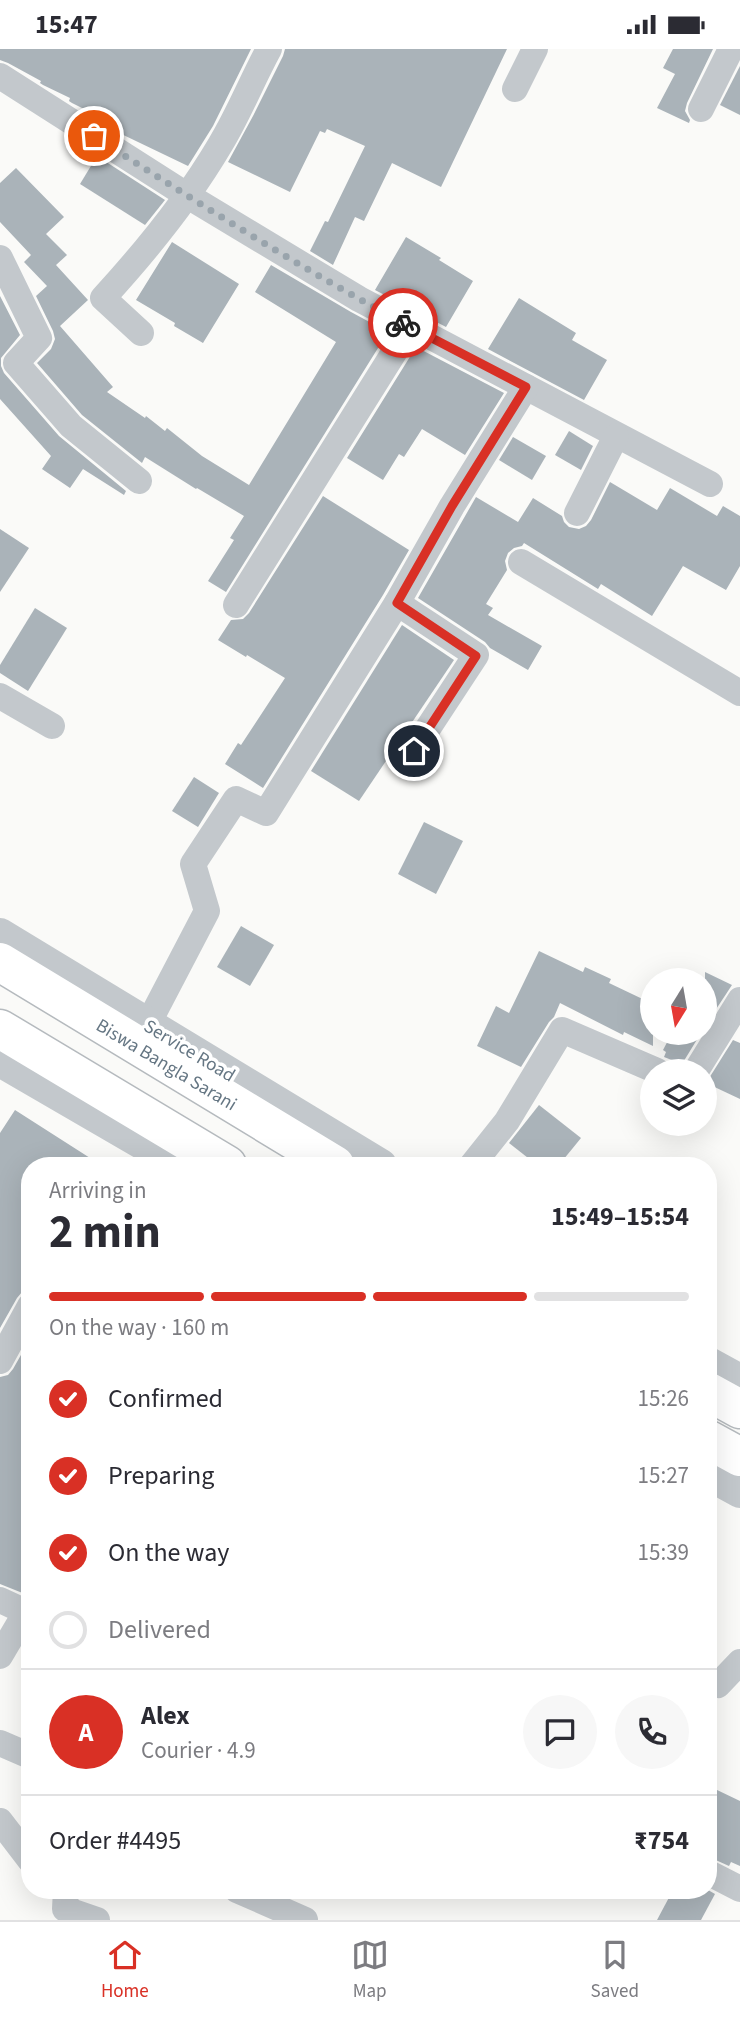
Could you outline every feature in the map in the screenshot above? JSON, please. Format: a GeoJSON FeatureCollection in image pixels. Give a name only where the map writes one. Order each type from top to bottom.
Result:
{"type":"FeatureCollection","features":[{"type":"Feature","properties":{"kind":"main road","name":"Biswa Bangla Sarani"},"geometry":{"type":"LineString","coordinates":[[0,962],[322,1157]]}},
{"type":"Feature","properties":{"kind":"main road"},"geometry":{"type":"LineString","coordinates":[[0,1029],[214,1157]]}},
{"type":"Feature","properties":{"kind":"main road"},"geometry":{"type":"LineString","coordinates":[[717,1396],[740,1409]]}},
{"type":"Feature","properties":{"kind":"main road"},"geometry":{"type":"LineString","coordinates":[[717,1444],[740,1457]]}},
{"type":"Feature","properties":{"kind":"street"},"geometry":{"type":"LineString","coordinates":[[141,333],[103,298],[144,253],[188,196],[222,142],[269,49]]}},
{"type":"Feature","properties":{"kind":"street"},"geometry":{"type":"LineString","coordinates":[[515,89],[535,49]]}},
{"type":"Feature","properties":{"kind":"street"},"geometry":{"type":"LineString","coordinates":[[701,109],[731,49]]}},
{"type":"Feature","properties":{"kind":"street"},"geometry":{"type":"LineString","coordinates":[[0,76],[188,196],[359,299],[710,484]]}},
{"type":"Feature","properties":{"kind":"street"},"geometry":{"type":"LineString","coordinates":[[0,258],[39,338],[16,363],[71,426],[139,481]]}},
{"type":"Feature","properties":{"kind":"street"},"geometry":{"type":"LineString","coordinates":[[236,605],[410,327]]}},
{"type":"Feature","properties":{"kind":"street"},"geometry":{"type":"LineString","coordinates":[[149,1024],[207,911],[193,864],[236,799],[266,813],[397,603],[452,506],[526,387]]}},
{"type":"Feature","properties":{"kind":"street"},"geometry":{"type":"LineString","coordinates":[[577,513],[616,436]]}},
{"type":"Feature","properties":{"kind":"street"},"geometry":{"type":"LineString","coordinates":[[521,562],[740,693]]}},
{"type":"Feature","properties":{"kind":"street"},"geometry":{"type":"LineString","coordinates":[[397,603],[476,656],[414,751]]}},
{"type":"Feature","properties":{"kind":"street"},"geometry":{"type":"LineString","coordinates":[[0,696],[52,726]]}},
{"type":"Feature","properties":{"kind":"street","name":"Service Road"},"geometry":{"type":"LineString","coordinates":[[0,934],[368,1157]]}},
{"type":"Feature","properties":{"kind":"street"},"geometry":{"type":"LineString","coordinates":[[703,1059],[740,1000]]}},
{"type":"Feature","properties":{"kind":"street"},"geometry":{"type":"LineString","coordinates":[[479,1157],[508,1121],[562,1030],[640,1064]]}},
{"type":"Feature","properties":{"kind":"street"},"geometry":{"type":"LineString","coordinates":[[0,1061],[166,1157]]}},
{"type":"Feature","properties":{"kind":"street"},"geometry":{"type":"LineString","coordinates":[[0,1361],[21,1322]]}},
{"type":"Feature","properties":{"kind":"street"},"geometry":{"type":"LineString","coordinates":[[717,1367],[740,1380]]}},
{"type":"Feature","properties":{"kind":"street"},"geometry":{"type":"LineString","coordinates":[[717,1479],[740,1492]]}},
{"type":"Feature","properties":{"kind":"street"},"geometry":{"type":"LineString","coordinates":[[0,1600],[21,1609]]}},
{"type":"Feature","properties":{"kind":"street"},"geometry":{"type":"LineString","coordinates":[[0,1657],[21,1623]]}},
{"type":"Feature","properties":{"kind":"street"},"geometry":{"type":"LineString","coordinates":[[717,1685],[740,1662]]}},
{"type":"Feature","properties":{"kind":"street"},"geometry":{"type":"LineString","coordinates":[[0,1743],[21,1752]]}},
{"type":"Feature","properties":{"kind":"street"},"geometry":{"type":"LineString","coordinates":[[0,1821],[21,1848]]}},
{"type":"Feature","properties":{"kind":"street"},"geometry":{"type":"LineString","coordinates":[[717,1877],[740,1889]]}},
{"type":"Feature","properties":{"kind":"street"},"geometry":{"type":"LineString","coordinates":[[257,1899],[305,1920]]}},
{"type":"Feature","properties":{"kind":"street"},"geometry":{"type":"LineString","coordinates":[[60,1902],[97,1920]]}},
{"type":"Feature","properties":{"kind":"building"},"geometry":{"type":"Polygon","coordinates":[[[0,49],[251,49],[213,126],[188,166],[113,130],[116,125],[72,103],[70,98],[0,60],[0,49]]]}},
{"type":"Feature","properties":{"kind":"building"},"geometry":{"type":"Polygon","coordinates":[[[285,49],[507,49],[441,187],[392,163],[364,221],[355,217],[333,265],[310,251],[325,221],[328,222],[365,146],[327,129],[325,133],[320,131],[290,192],[228,162],[285,49]]]}},
{"type":"Feature","properties":{"kind":"building"},"geometry":{"type":"Polygon","coordinates":[[[673,49],[713,49],[687,103],[685,111],[689,123],[657,108],[675,74],[663,68],[673,49]]]}},
{"type":"Feature","properties":{"kind":"building"},"geometry":{"type":"Polygon","coordinates":[[[740,66],[740,115],[720,105],[740,66]]]}},
{"type":"Feature","properties":{"kind":"building"},"geometry":{"type":"Polygon","coordinates":[[[97,156],[165,200],[145,225],[80,184],[97,156]]]}},
{"type":"Feature","properties":{"kind":"building"},"geometry":{"type":"Polygon","coordinates":[[[16,168],[64,217],[46,234],[67,255],[56,265],[88,300],[60,326],[113,387],[107,392],[165,431],[167,428],[202,456],[249,485],[336,342],[255,292],[271,265],[388,332],[226,592],[208,581],[234,540],[230,538],[244,516],[145,457],[142,463],[82,415],[37,363],[51,349],[55,339],[36,296],[47,286],[24,262],[31,255],[0,222],[0,183],[16,168]]]}},
{"type":"Feature","properties":{"kind":"building"},"geometry":{"type":"Polygon","coordinates":[[[406,237],[473,281],[446,327],[375,290],[406,237]]]}},
{"type":"Feature","properties":{"kind":"building"},"geometry":{"type":"Polygon","coordinates":[[[172,242],[239,284],[203,343],[136,300],[172,242]]]}},
{"type":"Feature","properties":{"kind":"building"},"geometry":{"type":"Polygon","coordinates":[[[0,296],[20,335],[1,358],[4,373],[59,436],[126,491],[124,495],[83,469],[70,488],[42,469],[51,456],[0,399],[0,296]]]}},
{"type":"Feature","properties":{"kind":"building"},"geometry":{"type":"Polygon","coordinates":[[[519,298],[576,333],[572,340],[607,360],[584,400],[488,349],[519,298]]]}},
{"type":"Feature","properties":{"kind":"building"},"geometry":{"type":"Polygon","coordinates":[[[416,347],[504,393],[465,455],[422,429],[404,457],[399,454],[383,480],[347,458],[416,347]]]}},
{"type":"Feature","properties":{"kind":"building"},"geometry":{"type":"Polygon","coordinates":[[[569,431],[593,446],[581,470],[555,455],[569,431]]]}},
{"type":"Feature","properties":{"kind":"building"},"geometry":{"type":"Polygon","coordinates":[[[513,437],[546,456],[532,480],[499,460],[513,437]]]}},
{"type":"Feature","properties":{"kind":"building"},"geometry":{"type":"Polygon","coordinates":[[[610,482],[657,510],[670,488],[717,516],[723,506],[740,516],[740,566],[726,590],[683,566],[652,616],[601,584],[598,589],[524,543],[508,553],[505,561],[507,570],[486,604],[493,608],[488,615],[542,646],[528,670],[490,648],[418,598],[476,497],[518,522],[533,498],[562,516],[569,527],[579,529],[591,520],[610,482]]]}},
{"type":"Feature","properties":{"kind":"building"},"geometry":{"type":"Polygon","coordinates":[[[323,496],[409,550],[263,788],[225,764],[238,743],[241,745],[285,678],[218,640],[231,620],[243,619],[249,613],[323,496]]]}},
{"type":"Feature","properties":{"kind":"building"},"geometry":{"type":"Polygon","coordinates":[[[0,529],[29,548],[0,592],[0,529]]]}},
{"type":"Feature","properties":{"kind":"building"},"geometry":{"type":"Polygon","coordinates":[[[35,608],[67,628],[28,691],[0,673],[0,665],[35,608]]]}},
{"type":"Feature","properties":{"kind":"building"},"geometry":{"type":"Polygon","coordinates":[[[402,625],[454,660],[359,801],[311,771],[402,625]]]}},
{"type":"Feature","properties":{"kind":"building"},"geometry":{"type":"Polygon","coordinates":[[[194,777],[219,793],[198,827],[172,811],[194,777]]]}},
{"type":"Feature","properties":{"kind":"building"},"geometry":{"type":"Polygon","coordinates":[[[424,822],[463,841],[436,894],[398,874],[424,822]]]}},
{"type":"Feature","properties":{"kind":"building"},"geometry":{"type":"Polygon","coordinates":[[[241,926],[274,945],[250,986],[217,967],[241,926]]]}},
{"type":"Feature","properties":{"kind":"building"},"geometry":{"type":"Polygon","coordinates":[[[539,951],[583,972],[585,967],[611,979],[609,983],[640,998],[640,1040],[624,1032],[623,1035],[560,1003],[554,1017],[521,1067],[477,1046],[496,1006],[509,1013],[539,951]]]}},
{"type":"Feature","properties":{"kind":"building"},"geometry":{"type":"Polygon","coordinates":[[[718,978],[732,985],[718,1006],[718,978]]]}},
{"type":"Feature","properties":{"kind":"building"},"geometry":{"type":"Polygon","coordinates":[[[733,1040],[740,1043],[740,1099],[717,1088],[717,1065],[733,1040]]]}},
{"type":"Feature","properties":{"kind":"building"},"geometry":{"type":"Polygon","coordinates":[[[666,1045],[694,1045],[685,1059],[664,1057],[666,1052],[663,1050],[666,1045]]]}},
{"type":"Feature","properties":{"kind":"building"},"geometry":{"type":"Polygon","coordinates":[[[539,1105],[581,1138],[566,1157],[527,1157],[509,1143],[539,1105]]]}},
{"type":"Feature","properties":{"kind":"building"},"geometry":{"type":"Polygon","coordinates":[[[15,1110],[88,1157],[21,1157],[21,1293],[0,1328],[0,1133],[15,1110]]]}},
{"type":"Feature","properties":{"kind":"building"},"geometry":{"type":"Polygon","coordinates":[[[21,1355],[21,1592],[0,1584],[0,1377],[8,1375],[21,1355]]]}},
{"type":"Feature","properties":{"kind":"building"},"geometry":{"type":"Polygon","coordinates":[[[717,1790],[740,1801],[740,1866],[731,1862],[729,1866],[717,1861],[717,1790]]]}},
{"type":"Feature","properties":{"kind":"building"},"geometry":{"type":"Polygon","coordinates":[[[668,1899],[712,1899],[701,1920],[657,1920],[668,1899]]]}},
{"type":"Feature","properties":{"kind":"way so far"},"geometry":{"type":"LineString","coordinates":[[94,136],[188,196],[403,323]]}},
{"type":"Feature","properties":{"kind":"route"},"geometry":{"type":"LineString","coordinates":[[403,323],[526,387],[452,506],[397,603],[476,656],[414,751]]}}]}
